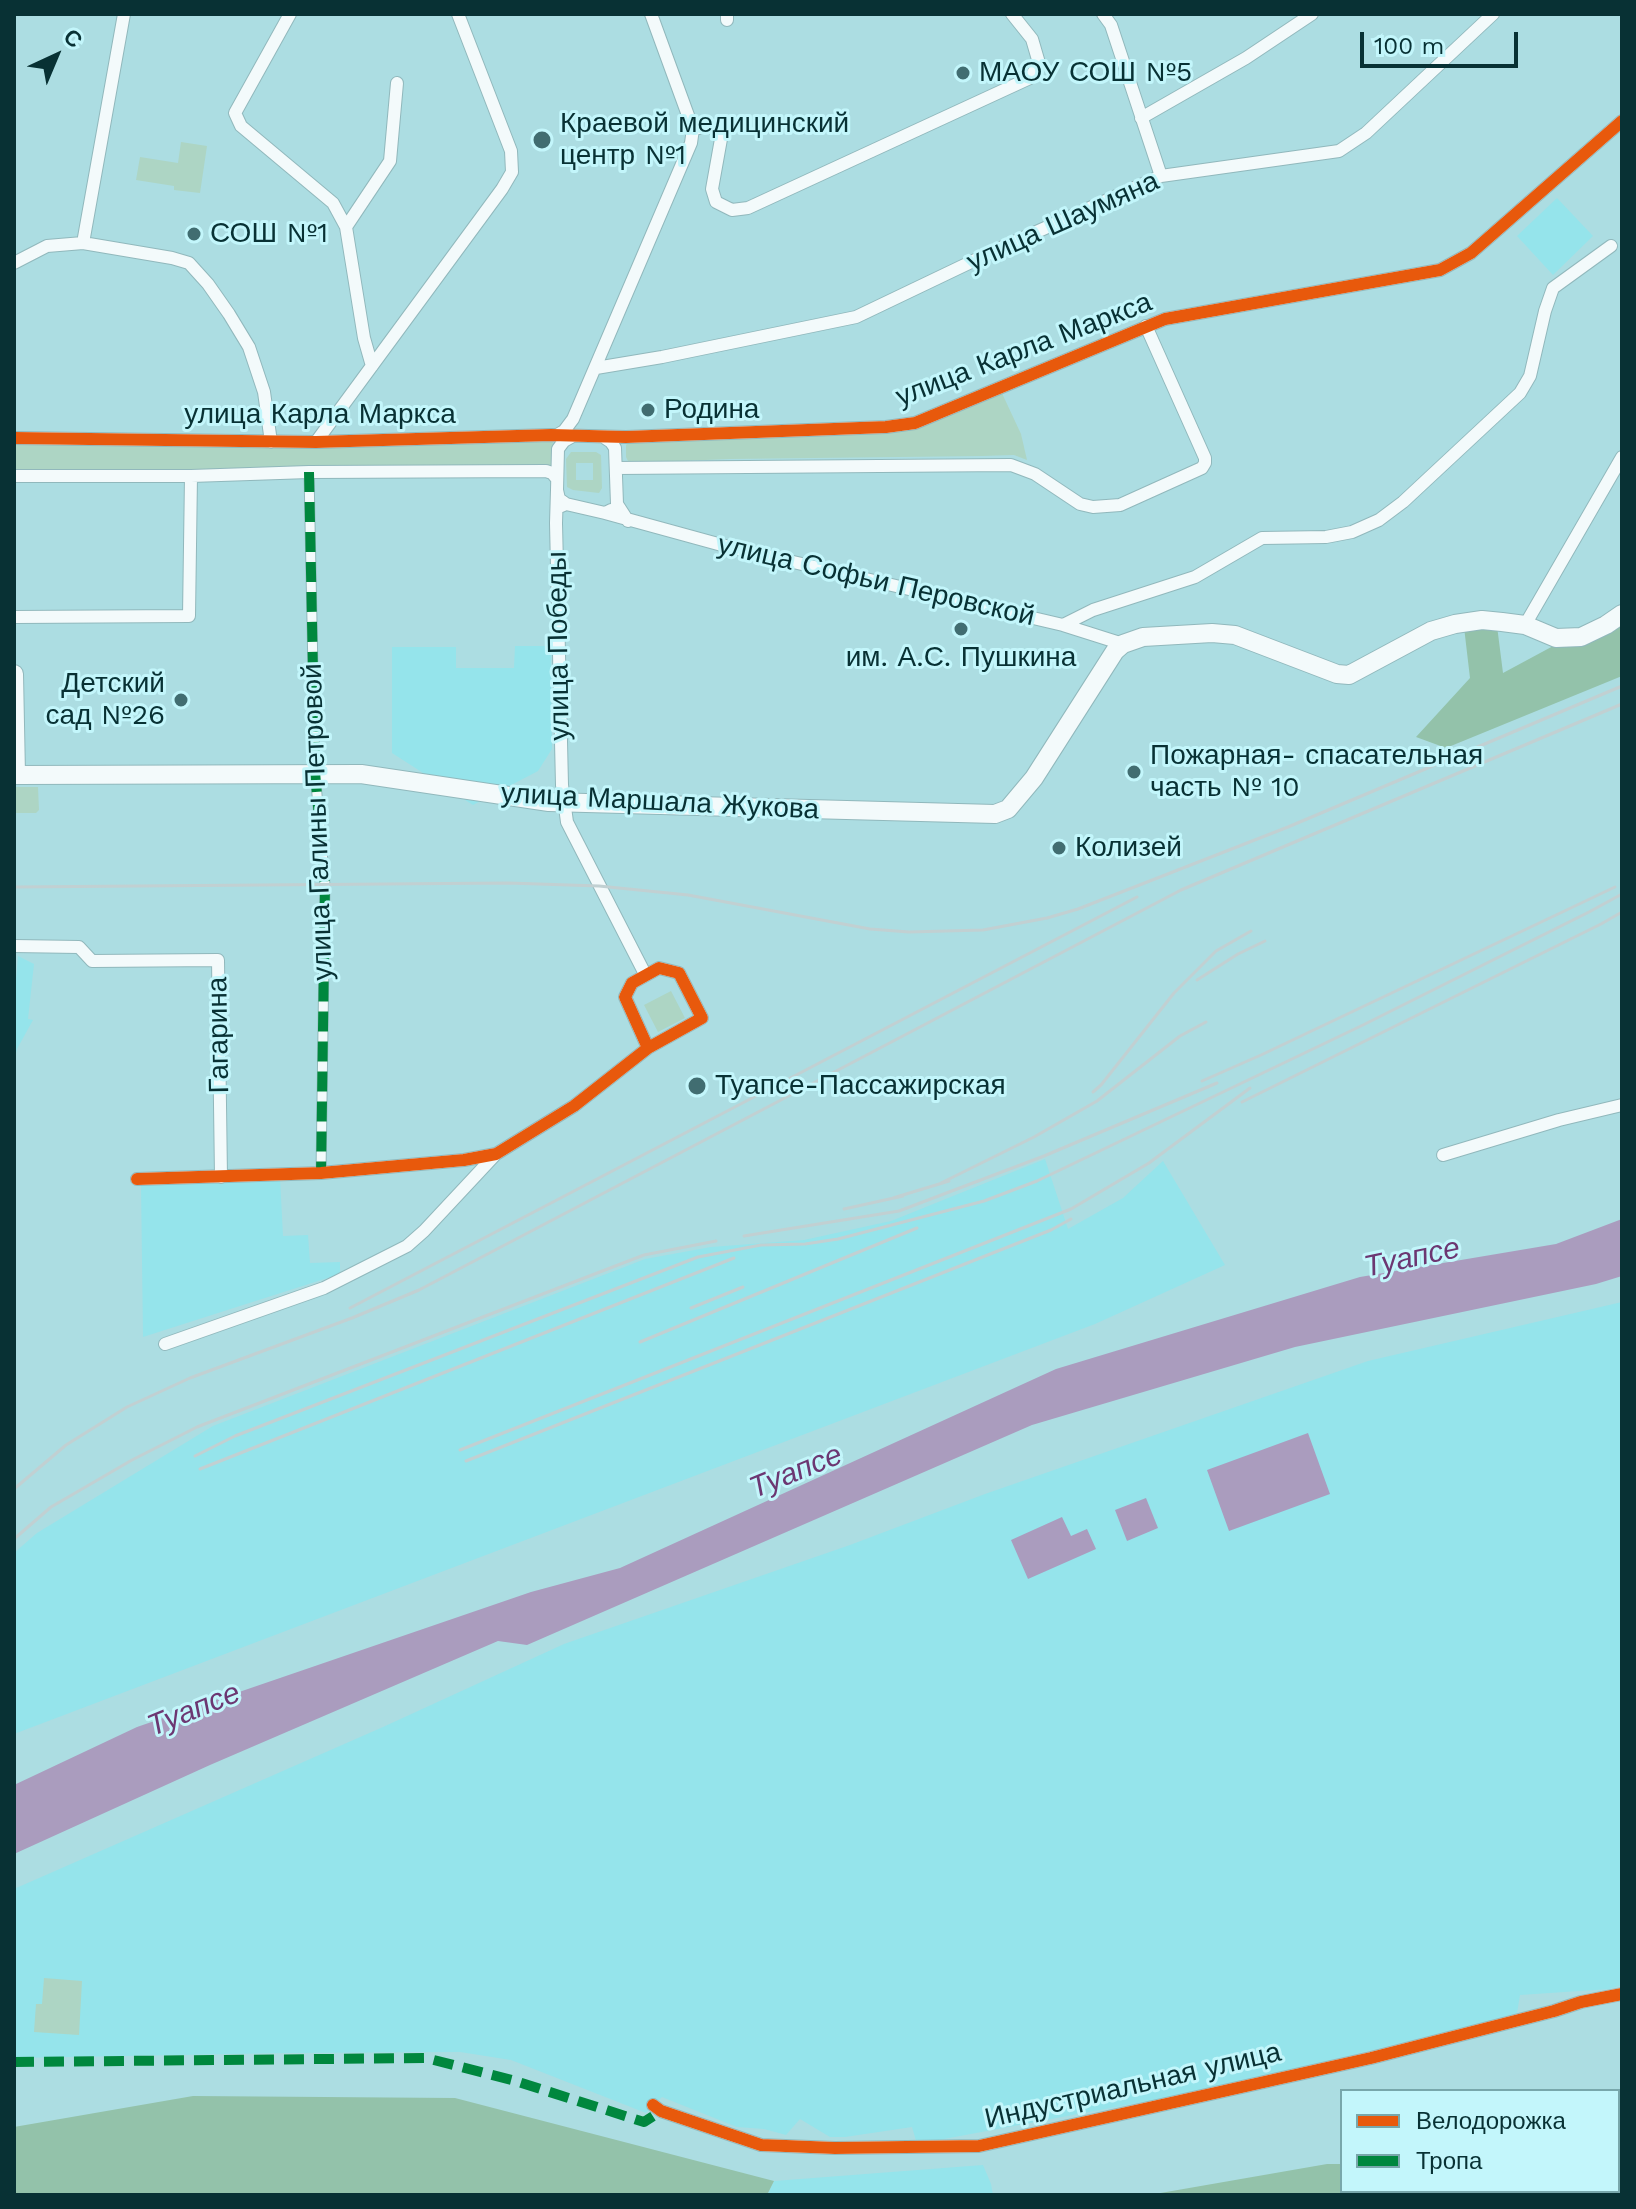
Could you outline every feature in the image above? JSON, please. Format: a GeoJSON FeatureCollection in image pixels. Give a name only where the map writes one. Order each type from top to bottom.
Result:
{"type":"FeatureCollection","features":[{"type":"Feature","properties":{"kind":"main road"},"geometry":{"type":"LineString","coordinates":[[1123,644],[1143,637],[1212,633],[1235,635],[1337,674],[1349,675],[1431,631],[1455,624],[1482,620],[1525,625],[1556,638],[1581,637],[1622,614]]}},
{"type":"Feature","properties":{"kind":"main road","name":"улица Маршала Жукова"},"geometry":{"type":"LineString","coordinates":[[16,775],[315,772],[361,774],[564,803],[995,814],[1008,809],[1027,788],[1115,651],[1123,644]]}},
{"type":"Feature","properties":{"kind":"main road"},"geometry":{"type":"LineString","coordinates":[[14,674],[16,775]]}},
{"type":"Feature","properties":{"kind":"street"},"geometry":{"type":"LineString","coordinates":[[83,243],[124,14]]}},
{"type":"Feature","properties":{"kind":"street"},"geometry":{"type":"LineString","coordinates":[[290,14],[235,113],[241,126],[333,203],[346,227],[364,338],[372,366]]}},
{"type":"Feature","properties":{"kind":"street"},"geometry":{"type":"LineString","coordinates":[[316,442],[512,172],[511,151],[458,14]]}},
{"type":"Feature","properties":{"kind":"street"},"geometry":{"type":"LineString","coordinates":[[561,508],[557,484],[567,434],[691,143],[693,129],[651,14]]}},
{"type":"Feature","properties":{"kind":"street"},"geometry":{"type":"LineString","coordinates":[[693,129],[709,126],[721,139],[712,189],[716,202],[732,210],[748,208],[1030,78],[1039,65],[1032,39],[1012,14]]}},
{"type":"Feature","properties":{"kind":"street"},"geometry":{"type":"LineString","coordinates":[[1122,14],[1107,19],[1161,176]]}},
{"type":"Feature","properties":{"kind":"street"},"geometry":{"type":"LineString","coordinates":[[1141,118],[1246,58],[1312,14]]}},
{"type":"Feature","properties":{"kind":"street","name":"улица Шаумяна"},"geometry":{"type":"LineString","coordinates":[[596,368],[856,317],[1161,176],[1339,151],[1366,133],[1493,14]]}},
{"type":"Feature","properties":{"kind":"street"},"geometry":{"type":"LineString","coordinates":[[346,227],[390,161],[397,83]]}},
{"type":"Feature","properties":{"kind":"street","name":"улица Карла Маркса"},"geometry":{"type":"LineString","coordinates":[[14,438],[316,442],[567,434],[605,438],[862,428],[915,423],[1165,319],[1440,270],[1471,253],[1622,121]]}},
{"type":"Feature","properties":{"kind":"street"},"geometry":{"type":"LineString","coordinates":[[14,263],[47,246],[83,243],[189,263],[229,314],[249,347],[264,392],[271,442]]}},
{"type":"Feature","properties":{"kind":"street"},"geometry":{"type":"LineString","coordinates":[[1063,625],[1093,610],[1195,577],[1262,538],[1326,537],[1352,532],[1379,520],[1403,502],[1520,393],[1530,376],[1553,288],[1611,246]]}},
{"type":"Feature","properties":{"kind":"street","name":"улица Карла Маркса"},"geometry":{"type":"LineString","coordinates":[[616,468],[1011,465],[1035,474],[1080,504],[1093,507],[1120,505],[1202,468],[1205,463],[1146,326]]}},
{"type":"Feature","properties":{"kind":"street"},"geometry":{"type":"LineString","coordinates":[[615,448],[626,437]]}},
{"type":"Feature","properties":{"kind":"street"},"geometry":{"type":"LineString","coordinates":[[605,438],[615,448],[616,468],[616,497],[613,508],[605,513]]}},
{"type":"Feature","properties":{"kind":"street"},"geometry":{"type":"LineString","coordinates":[[1525,625],[1622,457]]}},
{"type":"Feature","properties":{"kind":"street","name":"улица Карла Маркса"},"geometry":{"type":"LineString","coordinates":[[14,476],[546,471],[550,472],[557,484]]}},
{"type":"Feature","properties":{"kind":"street","name":"улица Галины Петровой"},"geometry":{"type":"LineString","coordinates":[[309,472],[315,772],[325,885],[321,1173]]}},
{"type":"Feature","properties":{"kind":"street"},"geometry":{"type":"LineString","coordinates":[[14,617],[189,616],[191,476]]}},
{"type":"Feature","properties":{"kind":"street"},"geometry":{"type":"LineString","coordinates":[[616,497],[628,521]]}},
{"type":"Feature","properties":{"kind":"street","name":"улица Софьи Перовской"},"geometry":{"type":"LineString","coordinates":[[561,508],[605,513],[743,550],[1063,625],[1123,644]]}},
{"type":"Feature","properties":{"kind":"street","name":"улица Победы"},"geometry":{"type":"LineString","coordinates":[[561,508],[564,803],[567,822],[645,974]]}},
{"type":"Feature","properties":{"kind":"street","name":"Гагарина"},"geometry":{"type":"LineString","coordinates":[[14,946],[79,947],[92,961],[218,960],[221,1177]]}},
{"type":"Feature","properties":{"kind":"street"},"geometry":{"type":"LineString","coordinates":[[165,1344],[324,1288],[407,1246],[496,1154],[574,1106],[648,1048],[702,1018],[679,973],[659,968],[645,974],[632,983],[625,997],[648,1048]]}},
{"type":"Feature","properties":{"kind":"street"},"geometry":{"type":"LineString","coordinates":[[1443,1155],[1559,1120],[1622,1105]]}},
{"type":"Feature","properties":{"kind":"street"},"geometry":{"type":"LineString","coordinates":[[137,1179],[321,1173],[464,1160],[496,1154]]}},
{"type":"Feature","properties":{"kind":"street","name":"Индустриальная улица"},"geometry":{"type":"LineString","coordinates":[[653,2105],[661,2111],[761,2145],[835,2148],[979,2146],[1371,2058],[1622,1994]]}},
{"type":"Feature","properties":{"kind":"shaded area"},"geometry":{"type":"Polygon","coordinates":[[[1557,198],[1593,236],[1553,275],[1517,236],[1557,198]]]}},
{"type":"Feature","properties":{"kind":"shaded area"},"geometry":{"type":"Polygon","coordinates":[[[515,646],[551,646],[552,749],[538,771],[473,805],[392,753],[392,647],[456,647],[456,668],[514,668],[515,646]]]}},
{"type":"Feature","properties":{"kind":"shaded area"},"geometry":{"type":"Polygon","coordinates":[[[18,956],[34,964],[28,1019],[33,1020],[17,1049],[14,1062],[14,1003],[18,956]]]}},
{"type":"Feature","properties":{"kind":"shaded area"},"geometry":{"type":"Polygon","coordinates":[[[1045,1159],[1068,1229],[1123,1198],[1163,1161],[1225,1265],[1095,1324],[14,1734],[14,1553],[37,1533],[213,1426],[645,1259],[711,1247],[804,1240],[891,1221],[1045,1159]]]}},
{"type":"Feature","properties":{"kind":"shaded area"},"geometry":{"type":"Polygon","coordinates":[[[280,1178],[283,1236],[308,1235],[310,1263],[340,1262],[340,1274],[143,1337],[141,1184],[280,1178]]]}},
{"type":"Feature","properties":{"kind":"shaded area"},"geometry":{"type":"Polygon","coordinates":[[[1622,1302],[1622,1985],[1609,1989],[1520,1995],[1517,2013],[1486,2022],[1164,2098],[917,2144],[912,2127],[830,2137],[800,2119],[786,2135],[737,2127],[662,2097],[646,2113],[511,2060],[460,2052],[14,2058],[14,1889],[564,1644],[1368,1361],[1622,1302]]]}},
{"type":"Feature","properties":{"kind":"shaded area"},"geometry":{"type":"Polygon","coordinates":[[[983,2165],[993,2195],[767,2195],[774,2181],[983,2165]]]}},
{"type":"Feature","properties":{"kind":"green space"},"geometry":{"type":"Polygon","coordinates":[[[181,142],[207,146],[200,193],[136,180],[140,157],[178,163],[181,142]]]}},
{"type":"Feature","properties":{"kind":"green space"},"geometry":{"type":"Polygon","coordinates":[[[1000,389],[1021,434],[1027,460],[1014,455],[629,463],[626,457],[626,445],[632,439],[901,427],[1000,389]]]}},
{"type":"Feature","properties":{"kind":"green space"},"geometry":{"type":"Polygon","coordinates":[[[553,439],[552,468],[14,472],[14,442],[553,439]]]}},
{"type":"Feature","properties":{"kind":"green space"},"geometry":{"type":"Polygon","coordinates":[[[571,452],[596,452],[601,455],[602,488],[599,493],[567,487],[566,459],[571,452]],[[576,463],[576,480],[593,480],[593,463],[576,463]]]}},
{"type":"Feature","properties":{"kind":"green space"},"geometry":{"type":"Polygon","coordinates":[[[1622,619],[1622,676],[1446,748],[1416,737],[1470,678],[1464,627],[1497,626],[1503,673],[1555,645],[1622,619]]]}},
{"type":"Feature","properties":{"kind":"green space"},"geometry":{"type":"Polygon","coordinates":[[[14,787],[38,787],[39,810],[36,813],[14,813],[14,787]]]}},
{"type":"Feature","properties":{"kind":"green space"},"geometry":{"type":"Polygon","coordinates":[[[671,991],[685,1018],[658,1032],[644,1005],[671,991]]]}},
{"type":"Feature","properties":{"kind":"green space"},"geometry":{"type":"Polygon","coordinates":[[[44,1978],[82,1981],[79,2035],[34,2032],[36,2004],[42,2004],[44,1978]]]}},
{"type":"Feature","properties":{"kind":"green space"},"geometry":{"type":"Polygon","coordinates":[[[193,2096],[455,2098],[774,2181],[767,2195],[14,2195],[14,2127],[193,2096]]]}},
{"type":"Feature","properties":{"kind":"green space"},"geometry":{"type":"Polygon","coordinates":[[[1327,2164],[1340,2164],[1340,2193],[1570,2193],[1569,2195],[1149,2195],[1327,2164]]]}},
{"type":"Feature","properties":{"kind":"water","name":"Туапсе"},"geometry":{"type":"Polygon","coordinates":[[[1622,1219],[1622,1276],[1295,1347],[1032,1425],[527,1645],[498,1641],[210,1765],[14,1854],[14,1785],[137,1727],[531,1592],[620,1568],[1056,1369],[1360,1277],[1556,1244],[1622,1219]]]}},
{"type":"Feature","properties":{"kind":"water"},"geometry":{"type":"Polygon","coordinates":[[[1308,1433],[1330,1494],[1229,1531],[1207,1470],[1308,1433]]]}},
{"type":"Feature","properties":{"kind":"water"},"geometry":{"type":"Polygon","coordinates":[[[1146,1498],[1158,1528],[1127,1541],[1115,1510],[1146,1498]]]}},
{"type":"Feature","properties":{"kind":"water"},"geometry":{"type":"Polygon","coordinates":[[[1062,1517],[1071,1536],[1087,1529],[1096,1549],[1028,1579],[1011,1540],[1062,1517]]]}},
{"type":"Feature","properties":{"kind":"railway"},"geometry":{"type":"LineString","coordinates":[[14,887],[508,883],[599,886],[688,895],[870,929],[909,932],[983,930],[1078,909],[1288,827],[1622,686]]}},
{"type":"Feature","properties":{"kind":"railway"},"geometry":{"type":"LineString","coordinates":[[14,1489],[66,1445],[127,1407],[190,1378],[419,1290],[1181,890],[1622,704]]}},
{"type":"Feature","properties":{"kind":"railway"},"geometry":{"type":"LineString","coordinates":[[1202,1081],[1615,887]]}},
{"type":"Feature","properties":{"kind":"railway"},"geometry":{"type":"LineString","coordinates":[[195,1456],[235,1436],[698,1257],[761,1245],[805,1244],[838,1239],[984,1201],[1037,1181],[1363,1025],[1622,894]]}},
{"type":"Feature","properties":{"kind":"railway"},"geometry":{"type":"LineString","coordinates":[[350,1308],[1137,897]]}},
{"type":"Feature","properties":{"kind":"railway"},"geometry":{"type":"LineString","coordinates":[[1242,1102],[1622,912]]}},
{"type":"Feature","properties":{"kind":"railway"},"geometry":{"type":"LineString","coordinates":[[1093,1092],[1174,993],[1216,951],[1251,931]]}},
{"type":"Feature","properties":{"kind":"railway"},"geometry":{"type":"LineString","coordinates":[[1197,980],[1265,941]]}},
{"type":"Feature","properties":{"kind":"railway"},"geometry":{"type":"LineString","coordinates":[[941,1183],[1034,1137],[1097,1101],[1180,1036],[1206,1022]]}},
{"type":"Feature","properties":{"kind":"railway"},"geometry":{"type":"LineString","coordinates":[[744,1236],[899,1211],[1044,1156],[1217,1083]]}},
{"type":"Feature","properties":{"kind":"railway"},"geometry":{"type":"LineString","coordinates":[[460,1450],[1071,1209],[1149,1163],[1250,1088]]}},
{"type":"Feature","properties":{"kind":"railway"},"geometry":{"type":"LineString","coordinates":[[893,1198],[949,1181]]}},
{"type":"Feature","properties":{"kind":"railway"},"geometry":{"type":"LineString","coordinates":[[844,1209],[903,1196]]}},
{"type":"Feature","properties":{"kind":"railway"},"geometry":{"type":"LineString","coordinates":[[466,1461],[1051,1230],[1071,1219]]}},
{"type":"Feature","properties":{"kind":"railway"},"geometry":{"type":"LineString","coordinates":[[640,1342],[917,1228]]}},
{"type":"Feature","properties":{"kind":"railway"},"geometry":{"type":"LineString","coordinates":[[14,1539],[51,1507],[197,1427],[644,1255],[716,1241]]}},
{"type":"Feature","properties":{"kind":"railway"},"geometry":{"type":"LineString","coordinates":[[200,1469],[734,1258]]}},
{"type":"Feature","properties":{"kind":"railway"},"geometry":{"type":"LineString","coordinates":[[691,1308],[743,1287]]}},
{"type":"Feature","properties":{"kind":"marked path"},"geometry":{"type":"LineString","coordinates":[[309,472],[315,772],[325,885],[321,1173]]}},
{"type":"Feature","properties":{"kind":"marked path"},"geometry":{"type":"LineString","coordinates":[[14,2062],[426,2058],[512,2080],[644,2122],[661,2111]]}},
{"type":"Feature","properties":{"kind":"cycle path"},"geometry":{"type":"LineString","coordinates":[[14,438],[316,442],[551,435],[626,437],[886,427],[915,423],[1165,319],[1440,270],[1471,253],[1622,121]]}},
{"type":"Feature","properties":{"kind":"cycle path"},"geometry":{"type":"LineString","coordinates":[[137,1179],[321,1173],[464,1160],[496,1154],[574,1106],[648,1048],[702,1018],[679,973],[659,968],[632,983],[625,997],[648,1048]]}},
{"type":"Feature","properties":{"kind":"cycle path"},"geometry":{"type":"LineString","coordinates":[[653,2105],[661,2111],[761,2145],[835,2148],[979,2146],[1371,2058],[1622,1994]]}},
{"type":"Feature","properties":{"kind":"place","name":"МАОУ СОШ №5"},"geometry":{"type":"Point","coordinates":[963,73]}},
{"type":"Feature","properties":{"kind":"place","name":"Краевой медицинский центр №1"},"geometry":{"type":"Point","coordinates":[542,140]}},
{"type":"Feature","properties":{"kind":"place","name":"СОШ №1"},"geometry":{"type":"Point","coordinates":[194,234]}},
{"type":"Feature","properties":{"kind":"place","name":"Родина"},"geometry":{"type":"Point","coordinates":[648,410]}},
{"type":"Feature","properties":{"kind":"place","name":"им. А.С. Пушкина"},"geometry":{"type":"Point","coordinates":[961,629]}},
{"type":"Feature","properties":{"kind":"place","name":"Детский сад №26"},"geometry":{"type":"Point","coordinates":[181,700]}},
{"type":"Feature","properties":{"kind":"place","name":"Пожарная- спасательная часть № 10"},"geometry":{"type":"Point","coordinates":[1134,772]}},
{"type":"Feature","properties":{"kind":"place","name":"Колизей"},"geometry":{"type":"Point","coordinates":[1059,848]}},
{"type":"Feature","properties":{"kind":"place","name":"Туапсе-Пассажирская"},"geometry":{"type":"Point","coordinates":[697,1086]}}]}
